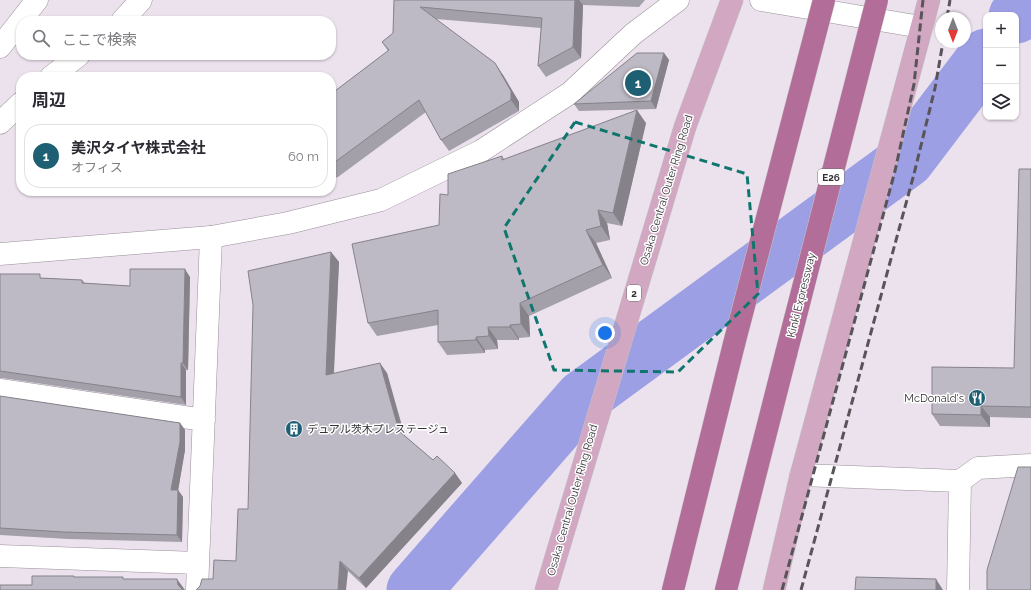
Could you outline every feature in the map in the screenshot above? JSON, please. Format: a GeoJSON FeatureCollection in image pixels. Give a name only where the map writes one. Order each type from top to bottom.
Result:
{"type":"FeatureCollection","features":[{"type":"Feature","properties":{"kind":"highway"},"geometry":{"type":"LineString","coordinates":[[673,590],[736,336],[824,0]]}},
{"type":"Feature","properties":{"kind":"highway","name":"Kinki Expressway"},"geometry":{"type":"LineString","coordinates":[[726,590],[877,0]]}},
{"type":"Feature","properties":{"kind":"main road","name":"Osaka Central Outer Ring Road"},"geometry":{"type":"LineString","coordinates":[[546,590],[685,127],[732,0]]}},
{"type":"Feature","properties":{"kind":"main road"},"geometry":{"type":"LineString","coordinates":[[774,590],[801,475],[929,0]]}},
{"type":"Feature","properties":{"kind":"street"},"geometry":{"type":"LineString","coordinates":[[24,16],[37,0]]}},
{"type":"Feature","properties":{"kind":"street"},"geometry":{"type":"LineString","coordinates":[[127,16],[141,0]]}},
{"type":"Feature","properties":{"kind":"street"},"geometry":{"type":"LineString","coordinates":[[0,254],[211,238],[288,223],[381,200],[482,151],[570,93],[634,34],[678,0]]}},
{"type":"Feature","properties":{"kind":"street"},"geometry":{"type":"LineString","coordinates":[[761,0],[921,27]]}},
{"type":"Feature","properties":{"kind":"street"},"geometry":{"type":"LineString","coordinates":[[0,47],[16,27]]}},
{"type":"Feature","properties":{"kind":"street"},"geometry":{"type":"LineString","coordinates":[[58,72],[73,60]]}},
{"type":"Feature","properties":{"kind":"street"},"geometry":{"type":"LineString","coordinates":[[0,123],[16,108]]}},
{"type":"Feature","properties":{"kind":"street"},"geometry":{"type":"LineString","coordinates":[[197,590],[211,238]]}},
{"type":"Feature","properties":{"kind":"street"},"geometry":{"type":"LineString","coordinates":[[0,390],[204,420]]}},
{"type":"Feature","properties":{"kind":"street"},"geometry":{"type":"LineString","coordinates":[[801,475],[960,481],[978,468],[1031,465]]}},
{"type":"Feature","properties":{"kind":"street"},"geometry":{"type":"LineString","coordinates":[[958,590],[960,481]]}},
{"type":"Feature","properties":{"kind":"street"},"geometry":{"type":"LineString","coordinates":[[0,556],[198,563]]}},
{"type":"Feature","properties":{"kind":"highlighted area"},"geometry":{"type":"Polygon","coordinates":[[[575,122],[747,174],[758,294],[678,372],[554,370],[504,228],[575,122]]]}},
{"type":"Feature","properties":{"kind":"building"},"geometry":{"type":"Polygon","coordinates":[[[394,0],[575,0],[573,47],[538,66],[542,18],[420,7],[495,63],[511,91],[511,100],[441,140],[419,100],[336,161],[336,90],[389,50],[382,42],[393,33],[394,0]]]}},
{"type":"Feature","properties":{"kind":"building"},"geometry":{"type":"Polygon","coordinates":[[[637,53],[664,53],[651,101],[574,104],[637,53]]]}},
{"type":"Feature","properties":{"kind":"building"},"geometry":{"type":"Polygon","coordinates":[[[637,110],[613,213],[598,210],[601,226],[586,230],[603,265],[520,303],[521,324],[510,325],[510,327],[488,327],[489,336],[476,337],[476,340],[438,342],[438,310],[368,323],[352,244],[439,225],[440,194],[448,195],[448,174],[502,156],[502,160],[637,110]]]}},
{"type":"Feature","properties":{"kind":"building"},"geometry":{"type":"Polygon","coordinates":[[[1019,169],[1031,169],[1031,407],[981,406],[981,415],[932,414],[932,367],[1014,368],[1019,169]]]}},
{"type":"Feature","properties":{"kind":"building"},"geometry":{"type":"Polygon","coordinates":[[[331,252],[326,375],[380,363],[399,431],[433,460],[437,456],[455,473],[359,578],[340,561],[338,590],[196,590],[200,586],[202,579],[213,579],[214,560],[236,561],[238,509],[248,509],[253,305],[248,271],[331,252]]]}},
{"type":"Feature","properties":{"kind":"building"},"geometry":{"type":"Polygon","coordinates":[[[130,269],[185,269],[181,397],[0,371],[0,274],[40,274],[40,278],[82,280],[82,283],[130,286],[130,269]]]}},
{"type":"Feature","properties":{"kind":"building"},"geometry":{"type":"Polygon","coordinates":[[[0,396],[180,423],[180,442],[171,490],[178,490],[177,535],[63,532],[0,528],[0,396]]]}},
{"type":"Feature","properties":{"kind":"building"},"geometry":{"type":"Polygon","coordinates":[[[1018,467],[1031,467],[1031,590],[987,590],[987,570],[1018,467]]]}},
{"type":"Feature","properties":{"kind":"building"},"geometry":{"type":"Polygon","coordinates":[[[32,576],[177,579],[178,585],[183,590],[0,590],[0,585],[32,585],[32,576]]]}},
{"type":"Feature","properties":{"kind":"building"},"geometry":{"type":"Polygon","coordinates":[[[856,577],[936,579],[936,590],[855,590],[856,577]]]}},
{"type":"Feature","properties":{"kind":"waterway"},"geometry":{"type":"LineString","coordinates":[[1019,12],[1028,0]]}},
{"type":"Feature","properties":{"kind":"waterway"},"geometry":{"type":"LineString","coordinates":[[414,590],[582,398],[907,160],[983,60]]}},
{"type":"Feature","properties":{"kind":"railway"},"geometry":{"type":"LineString","coordinates":[[782,590],[895,171],[914,84],[923,0]]}},
{"type":"Feature","properties":{"kind":"railway"},"geometry":{"type":"LineString","coordinates":[[948,12],[950,0]]}},
{"type":"Feature","properties":{"kind":"railway"},"geometry":{"type":"LineString","coordinates":[[801,590],[914,174],[935,88],[942,48]]}},
{"type":"Feature","properties":{"kind":"place","name":"美沢タイヤ株式会社"},"geometry":{"type":"Point","coordinates":[638,83]}},
{"type":"Feature","properties":{"kind":"place","name":"McDonald's"},"geometry":{"type":"Point","coordinates":[977,398]}},
{"type":"Feature","properties":{"kind":"place","name":"デュアル茨木プレステージュ"},"geometry":{"type":"Point","coordinates":[294,429]}}]}
